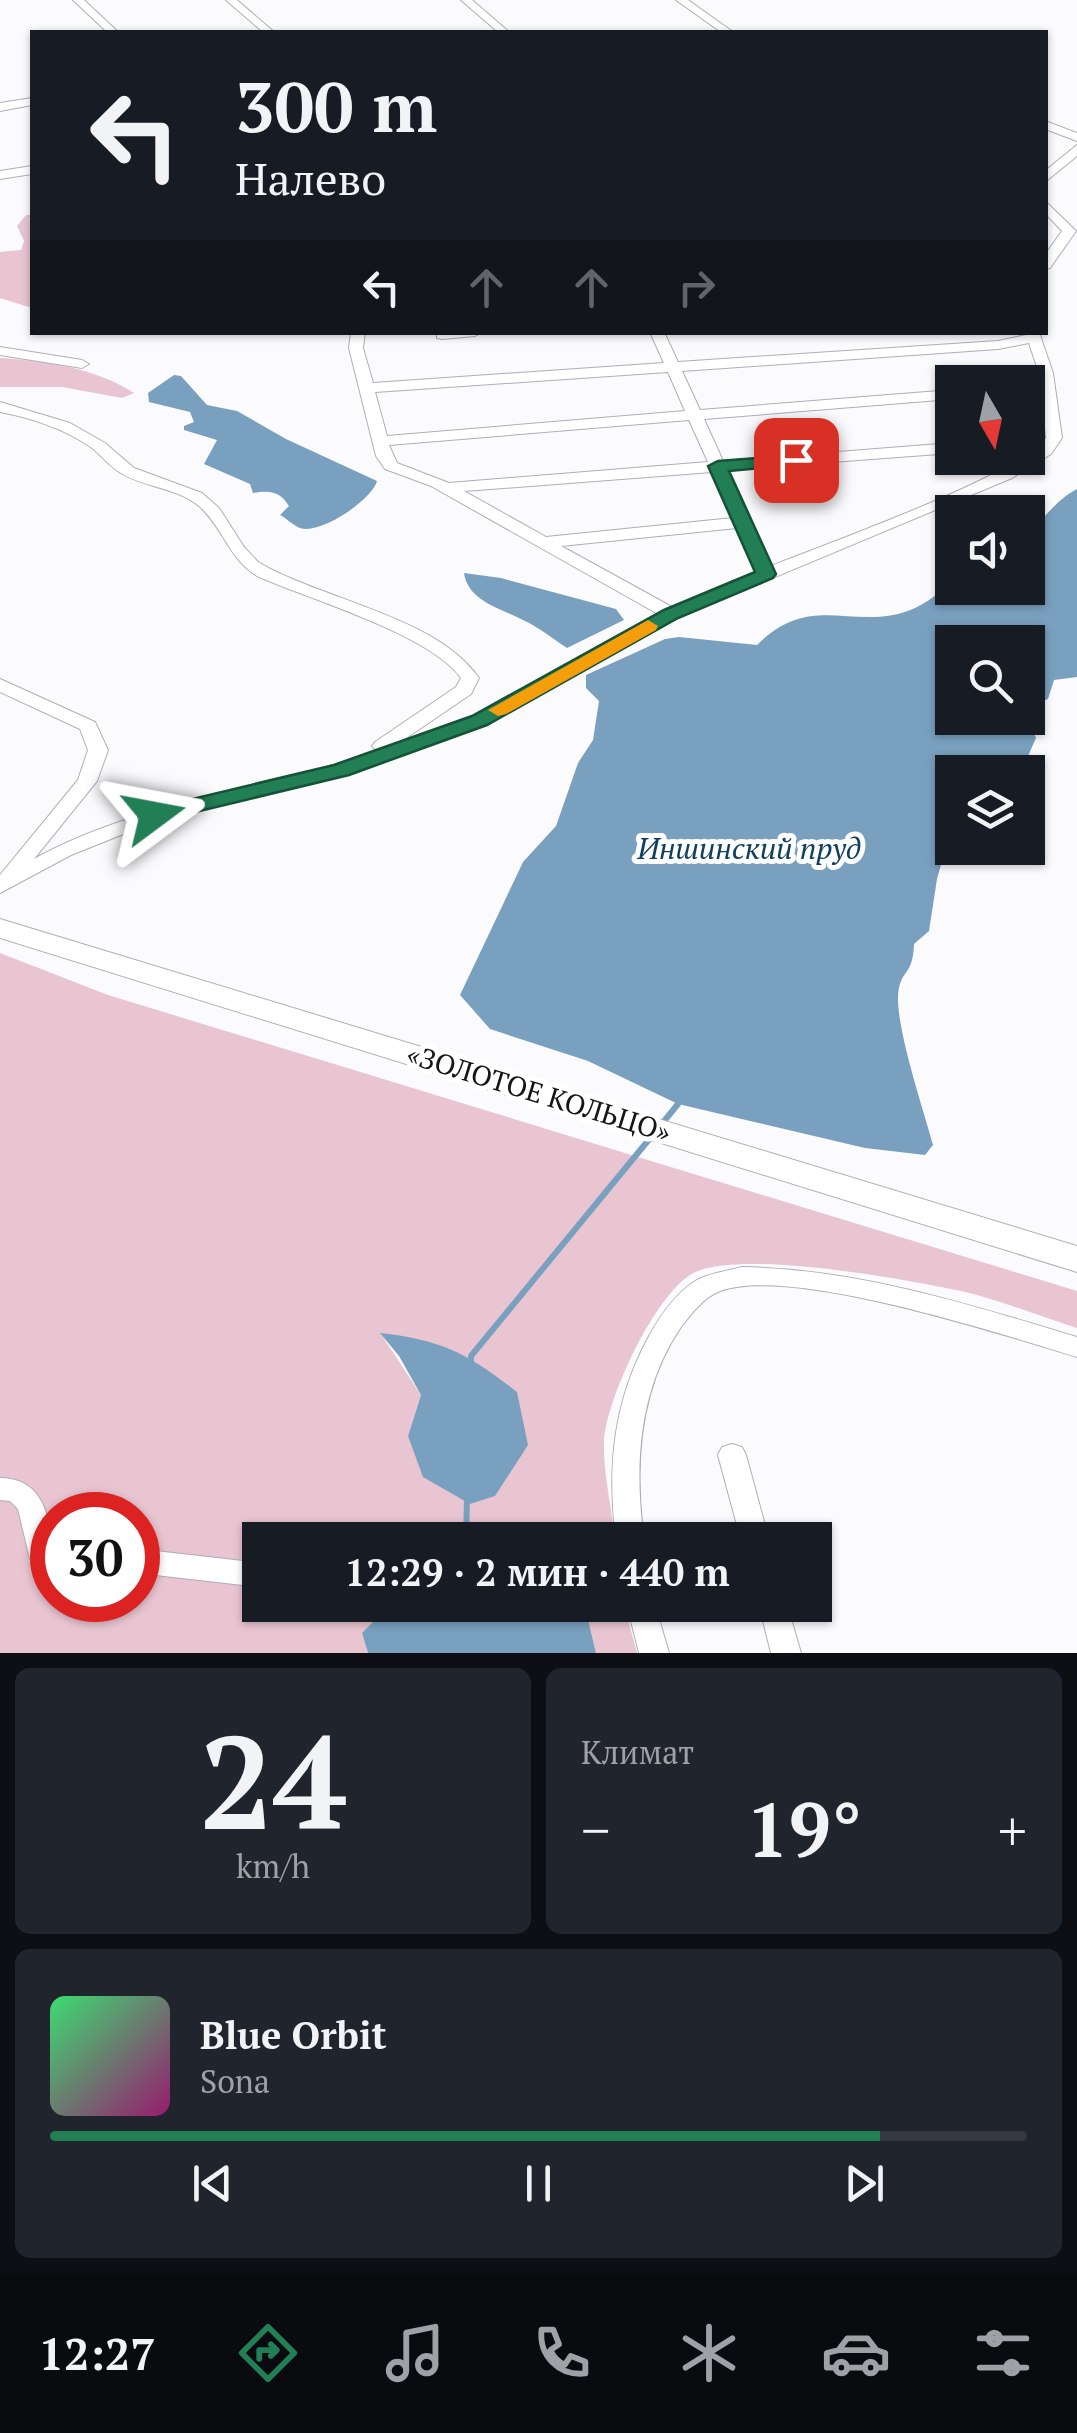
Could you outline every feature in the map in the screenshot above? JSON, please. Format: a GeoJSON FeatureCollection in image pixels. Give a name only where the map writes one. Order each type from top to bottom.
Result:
{"type":"FeatureCollection","features":[{"type":"Feature","properties":{"kind":"highway","name":"«ЗОЛОТОЕ КОЛЬЦО»"},"geometry":{"type":"LineString","coordinates":[[0,928],[1077,1259]]}},
{"type":"Feature","properties":{"kind":"street"},"geometry":{"type":"LineString","coordinates":[[78,0],[111,30]]}},
{"type":"Feature","properties":{"kind":"street"},"geometry":{"type":"LineString","coordinates":[[231,0],[267,30]]}},
{"type":"Feature","properties":{"kind":"street"},"geometry":{"type":"LineString","coordinates":[[466,0],[502,30]]}},
{"type":"Feature","properties":{"kind":"street"},"geometry":{"type":"LineString","coordinates":[[681,0],[725,30]]}},
{"type":"Feature","properties":{"kind":"street"},"geometry":{"type":"LineString","coordinates":[[0,106],[30,102]]}},
{"type":"Feature","properties":{"kind":"street"},"geometry":{"type":"LineString","coordinates":[[1048,126],[1077,137]]}},
{"type":"Feature","properties":{"kind":"street"},"geometry":{"type":"LineString","coordinates":[[1048,175],[1077,149]]}},
{"type":"Feature","properties":{"kind":"street"},"geometry":{"type":"LineString","coordinates":[[0,175],[30,170]]}},
{"type":"Feature","properties":{"kind":"street"},"geometry":{"type":"LineString","coordinates":[[1048,208],[1068,231],[1048,260]]}},
{"type":"Feature","properties":{"kind":"street"},"geometry":{"type":"LineString","coordinates":[[1048,220],[1062,222]]}},
{"type":"Feature","properties":{"kind":"street"},"geometry":{"type":"LineString","coordinates":[[358,335],[356,348],[384,456],[391,466],[445,488],[671,614]]}},
{"type":"Feature","properties":{"kind":"street"},"geometry":{"type":"LineString","coordinates":[[658,335],[766,574]]}},
{"type":"Feature","properties":{"kind":"street"},"geometry":{"type":"LineString","coordinates":[[367,388],[998,345],[1033,336],[1051,403],[1054,438],[1045,442]]}},
{"type":"Feature","properties":{"kind":"street"},"geometry":{"type":"LineString","coordinates":[[0,350],[82,364]]}},
{"type":"Feature","properties":{"kind":"street"},"geometry":{"type":"LineString","coordinates":[[382,441],[935,395]]}},
{"type":"Feature","properties":{"kind":"street"},"geometry":{"type":"LineString","coordinates":[[1045,401],[1051,403]]}},
{"type":"Feature","properties":{"kind":"street"},"geometry":{"type":"LineString","coordinates":[[0,407],[40,417],[95,444],[128,471],[184,489],[210,508],[234,549],[260,571],[386,623],[462,662],[470,678],[458,696],[341,770]]}},
{"type":"Feature","properties":{"kind":"street"},"geometry":{"type":"LineString","coordinates":[[445,488],[935,449]]}},
{"type":"Feature","properties":{"kind":"street"},"geometry":{"type":"LineString","coordinates":[[2,885],[64,850],[154,815],[341,770],[479,720],[671,614],[959,496],[992,475]]}},
{"type":"Feature","properties":{"kind":"street"},"geometry":{"type":"LineString","coordinates":[[540,542],[742,522]]}},
{"type":"Feature","properties":{"kind":"street"},"geometry":{"type":"LineString","coordinates":[[0,685],[88,726],[98,750],[87,780],[2,885]]}},
{"type":"Feature","properties":{"kind":"street"},"geometry":{"type":"LineString","coordinates":[[629,1522],[624,1463],[635,1396],[668,1325],[691,1298],[710,1284],[742,1276],[827,1284],[960,1312],[1077,1347]]}},
{"type":"Feature","properties":{"kind":"street"},"geometry":{"type":"LineString","coordinates":[[732,1455],[750,1522]]}},
{"type":"Feature","properties":{"kind":"street"},"geometry":{"type":"LineString","coordinates":[[0,1489],[17,1489],[27,1497],[30,1509]]}},
{"type":"Feature","properties":{"kind":"street"},"geometry":{"type":"LineString","coordinates":[[160,1564],[242,1573]]}},
{"type":"Feature","properties":{"kind":"street"},"geometry":{"type":"LineString","coordinates":[[646,1622],[654,1653]]}},
{"type":"Feature","properties":{"kind":"street"},"geometry":{"type":"LineString","coordinates":[[778,1622],[786,1653]]}},
{"type":"Feature","properties":{"kind":"shaded area"},"geometry":{"type":"Polygon","coordinates":[[[30,215],[30,307],[0,298],[0,252],[21,250],[24,241],[17,226],[30,215]]]}},
{"type":"Feature","properties":{"kind":"shaded area"},"geometry":{"type":"Polygon","coordinates":[[[0,358],[70,367],[103,377],[134,393],[122,398],[62,387],[0,387],[0,358]]]}},
{"type":"Feature","properties":{"kind":"shaded area"},"geometry":{"type":"Polygon","coordinates":[[[0,953],[108,995],[1077,1291],[1077,1328],[976,1295],[822,1268],[743,1264],[712,1267],[690,1275],[661,1305],[647,1327],[614,1400],[604,1441],[612,1522],[242,1522],[242,1622],[373,1622],[362,1633],[368,1653],[0,1653],[0,953]],[[381,1334],[421,1395],[408,1436],[528,1445],[381,1334]]]}},
{"type":"Feature","properties":{"kind":"shaded area"},"geometry":{"type":"Polygon","coordinates":[[[589,1622],[629,1622],[637,1653],[596,1653],[589,1622]]]}},
{"type":"Feature","properties":{"kind":"water"},"geometry":{"type":"Polygon","coordinates":[[[174,375],[181,376],[207,405],[237,411],[286,439],[377,481],[373,489],[332,521],[309,529],[298,527],[280,515],[289,506],[278,495],[253,493],[250,484],[204,464],[217,440],[184,430],[184,426],[194,422],[190,412],[149,402],[148,393],[174,375]]]}},
{"type":"Feature","properties":{"kind":"water","name":"Иншинский пруд"},"geometry":{"type":"Polygon","coordinates":[[[1077,489],[1077,677],[1054,680],[1045,700],[1045,625],[935,625],[935,735],[1036,738],[1028,755],[935,755],[935,865],[941,865],[929,931],[914,944],[898,1002],[904,1042],[933,1145],[925,1155],[865,1148],[678,1104],[588,1061],[490,1029],[460,995],[523,862],[556,826],[578,763],[593,740],[599,701],[586,688],[586,675],[665,639],[757,645],[775,630],[810,616],[898,614],[935,595],[935,605],[1045,605],[1045,516],[1077,489]]]}},
{"type":"Feature","properties":{"kind":"water"},"geometry":{"type":"Polygon","coordinates":[[[464,573],[501,578],[616,609],[624,620],[567,648],[531,624],[479,598],[464,573]]]}},
{"type":"Feature","properties":{"kind":"water"},"geometry":{"type":"Polygon","coordinates":[[[380,1333],[454,1351],[517,1392],[528,1445],[495,1496],[470,1504],[423,1477],[408,1436],[421,1395],[399,1356],[380,1333]]]}},
{"type":"Feature","properties":{"kind":"water"},"geometry":{"type":"Polygon","coordinates":[[[373,1622],[589,1622],[596,1653],[368,1653],[362,1633],[373,1622]]]}},
{"type":"Feature","properties":{"kind":"waterway"},"geometry":{"type":"LineString","coordinates":[[661,1125],[678,1104]]}},
{"type":"Feature","properties":{"kind":"waterway"},"geometry":{"type":"LineString","coordinates":[[471,1362],[471,1356],[651,1137]]}},
{"type":"Feature","properties":{"kind":"waterway"},"geometry":{"type":"LineString","coordinates":[[466,1522],[467,1498]]}},
{"type":"Feature","properties":{"kind":"slow traffic"},"geometry":{"type":"LineString","coordinates":[[498,710],[648,626]]}},
{"type":"Feature","properties":{"kind":"route"},"geometry":{"type":"LineString","coordinates":[[154,815],[341,770],[479,720],[671,614],[766,574],[718,466],[796,460]]}}]}
